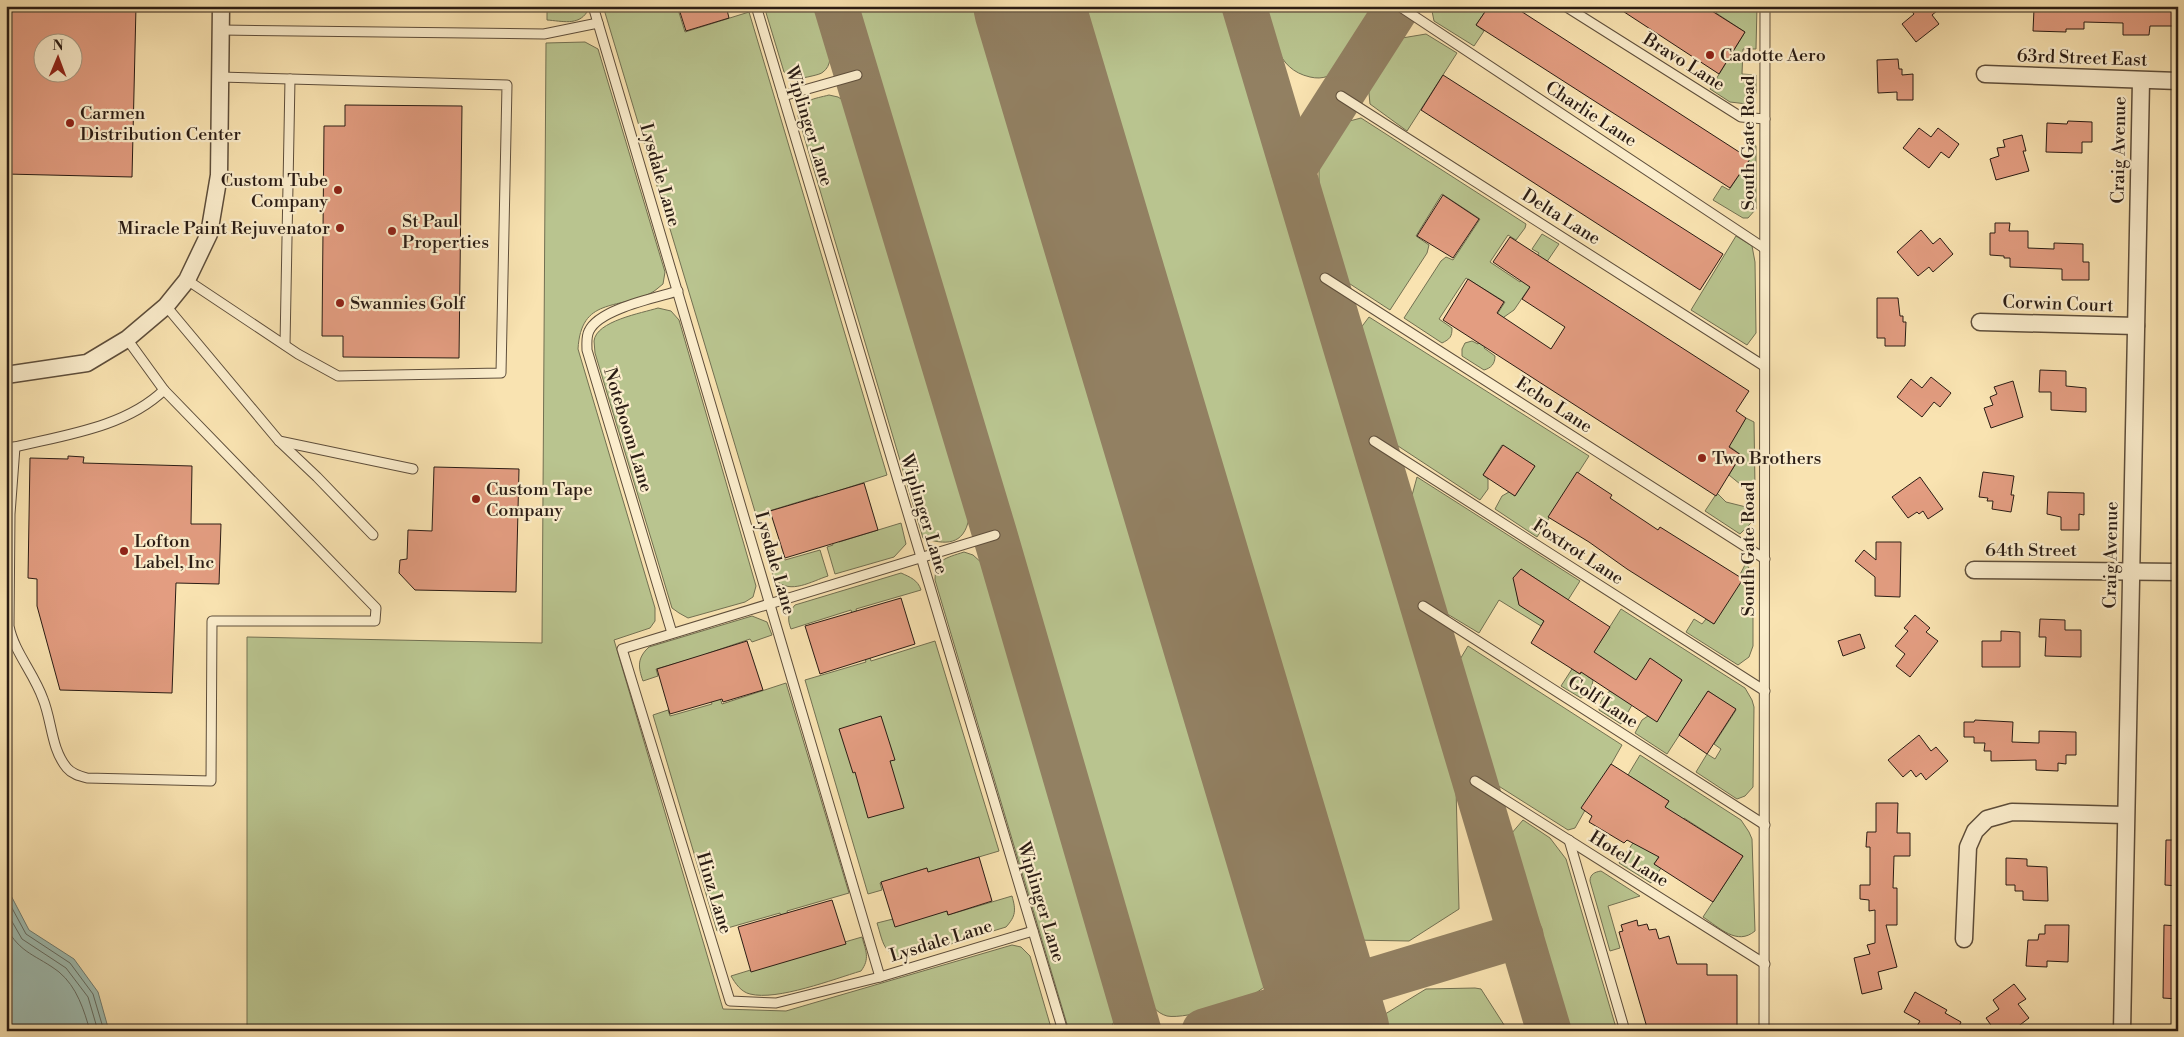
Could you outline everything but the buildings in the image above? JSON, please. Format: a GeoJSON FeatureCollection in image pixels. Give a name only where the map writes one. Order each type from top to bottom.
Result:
{"type":"FeatureCollection","features":[{"type":"Feature","properties":{"kind":"street"},"geometry":{"type":"LineString","coordinates":[[6,375],[88,363],[128,339],[166,306],[187,280],[210,234],[219,175],[221,6]]}},
{"type":"Feature","properties":{"kind":"street","name":"63rd Street East"},"geometry":{"type":"LineString","coordinates":[[1986,74],[2178,82]]}},
{"type":"Feature","properties":{"kind":"street","name":"Craig Avenue"},"geometry":{"type":"LineString","coordinates":[[2122,1031],[2141,81]]}},
{"type":"Feature","properties":{"kind":"street","name":"Corwin Court"},"geometry":{"type":"LineString","coordinates":[[1980,322],[2136,326]]}},
{"type":"Feature","properties":{"kind":"street","name":"64th Street"},"geometry":{"type":"LineString","coordinates":[[1974,570],[2130,570],[2178,572]]}},
{"type":"Feature","properties":{"kind":"street"},"geometry":{"type":"LineString","coordinates":[[1964,939],[1968,846],[1975,831],[1987,819],[2012,812],[2126,815]]}},
{"type":"Feature","properties":{"kind":"lane","name":"Lysdale Lane"},"geometry":{"type":"LineString","coordinates":[[593,6],[880,977],[1033,930]]}},
{"type":"Feature","properties":{"kind":"lane","name":"Wiplinger Lane"},"geometry":{"type":"LineString","coordinates":[[756,6],[1063,1031]]}},
{"type":"Feature","properties":{"kind":"lane","name":"Charlie Lane"},"geometry":{"type":"LineString","coordinates":[[1399,6],[1764,248]]}},
{"type":"Feature","properties":{"kind":"lane","name":"Bravo Lane"},"geometry":{"type":"LineString","coordinates":[[1565,6],[1741,117],[1765,119]]}},
{"type":"Feature","properties":{"kind":"lane","name":"South Gate Road"},"geometry":{"type":"LineString","coordinates":[[1764,1031],[1765,6]]}},
{"type":"Feature","properties":{"kind":"lane"},"geometry":{"type":"LineString","coordinates":[[221,30],[544,34],[598,23]]}},
{"type":"Feature","properties":{"kind":"lane"},"geometry":{"type":"LineString","coordinates":[[783,96],[857,75]]}},
{"type":"Feature","properties":{"kind":"lane"},"geometry":{"type":"LineString","coordinates":[[187,280],[285,345],[338,376],[501,373],[507,85],[220,77]]}},
{"type":"Feature","properties":{"kind":"lane"},"geometry":{"type":"LineString","coordinates":[[285,345],[290,79]]}},
{"type":"Feature","properties":{"kind":"lane","name":"Delta Lane"},"geometry":{"type":"LineString","coordinates":[[1340,96],[1764,366]]}},
{"type":"Feature","properties":{"kind":"lane","name":"Echo Lane"},"geometry":{"type":"LineString","coordinates":[[1325,278],[1765,559]]}},
{"type":"Feature","properties":{"kind":"lane","name":"Noteboom Lane"},"geometry":{"type":"LineString","coordinates":[[672,633],[587,350],[586,338],[590,329],[606,314],[678,291]]}},
{"type":"Feature","properties":{"kind":"lane"},"geometry":{"type":"LineString","coordinates":[[166,306],[279,440],[372,535]]}},
{"type":"Feature","properties":{"kind":"lane"},"geometry":{"type":"LineString","coordinates":[[128,339],[164,390],[376,608],[375,621],[212,621],[211,781],[87,778],[74,774],[66,767],[55,745],[44,699],[12,640],[9,626],[11,447],[96,428],[152,402],[164,390]]}},
{"type":"Feature","properties":{"kind":"lane"},"geometry":{"type":"LineString","coordinates":[[279,440],[414,469]]}},
{"type":"Feature","properties":{"kind":"lane","name":"Foxtrot Lane"},"geometry":{"type":"LineString","coordinates":[[1374,441],[1765,691]]}},
{"type":"Feature","properties":{"kind":"lane"},"geometry":{"type":"LineString","coordinates":[[672,633],[996,535]]}},
{"type":"Feature","properties":{"kind":"lane","name":"Golf Lane"},"geometry":{"type":"LineString","coordinates":[[1423,606],[1765,825]]}},
{"type":"Feature","properties":{"kind":"lane","name":"Hinz Lane"},"geometry":{"type":"LineString","coordinates":[[672,633],[622,649],[730,1001],[776,1003],[880,977]]}},
{"type":"Feature","properties":{"kind":"lane","name":"Hotel Lane"},"geometry":{"type":"LineString","coordinates":[[1475,781],[1765,964]]}},
{"type":"Feature","properties":{"kind":"lane"},"geometry":{"type":"LineString","coordinates":[[1569,840],[1625,1031]]}},
{"type":"Feature","properties":{"kind":"green space"},"geometry":{"type":"Polygon","coordinates":[[[547,6],[586,6],[587,12],[574,21],[547,20],[547,6]]]}},
{"type":"Feature","properties":{"kind":"green space"},"geometry":{"type":"Polygon","coordinates":[[[603,6],[677,6],[685,32],[749,12],[887,475],[825,495],[839,542],[901,523],[906,544],[894,557],[835,574],[827,547],[833,545],[818,496],[756,515],[603,6]]]}},
{"type":"Feature","properties":{"kind":"green space"},"geometry":{"type":"Polygon","coordinates":[[[764,6],[817,6],[826,31],[830,50],[828,66],[823,72],[801,78],[784,72],[764,6]]]}},
{"type":"Feature","properties":{"kind":"green space"},"geometry":{"type":"Polygon","coordinates":[[[851,6],[988,6],[1270,947],[1271,969],[1268,982],[1262,989],[1238,1001],[1189,1015],[1167,1016],[1157,1010],[1145,996],[851,6]]]}},
{"type":"Feature","properties":{"kind":"green space"},"geometry":{"type":"Polygon","coordinates":[[[1070,6],[1223,6],[1456,787],[1459,909],[1409,941],[1352,940],[1347,937],[1070,6]]]}},
{"type":"Feature","properties":{"kind":"green space"},"geometry":{"type":"Polygon","coordinates":[[[1265,6],[1380,6],[1341,67],[1331,75],[1319,78],[1298,73],[1289,67],[1283,59],[1274,40],[1265,6]]]}},
{"type":"Feature","properties":{"kind":"green space"},"geometry":{"type":"Polygon","coordinates":[[[1431,6],[1489,6],[1476,25],[1484,31],[1474,46],[1434,21],[1431,6]]]}},
{"type":"Feature","properties":{"kind":"green space"},"geometry":{"type":"Polygon","coordinates":[[[1720,6],[1757,6],[1756,49],[1743,49],[1742,74],[1756,75],[1756,93],[1747,104],[1730,102],[1710,89],[1745,32],[1716,13],[1720,6]]]}},
{"type":"Feature","properties":{"kind":"green space"},"geometry":{"type":"Polygon","coordinates":[[[1426,34],[1457,53],[1407,131],[1370,104],[1368,83],[1396,39],[1426,34]]]}},
{"type":"Feature","properties":{"kind":"green space"},"geometry":{"type":"Polygon","coordinates":[[[585,42],[598,49],[665,272],[663,284],[652,292],[593,313],[586,321],[581,332],[578,349],[655,608],[655,621],[650,628],[614,640],[723,1009],[786,1011],[1012,945],[1021,947],[1030,956],[1052,1031],[326,1031],[247,1029],[247,637],[542,643],[546,43],[585,42]]]}},
{"type":"Feature","properties":{"kind":"green space"},"geometry":{"type":"Polygon","coordinates":[[[829,95],[838,97],[846,102],[969,518],[963,534],[952,541],[939,542],[923,538],[798,116],[802,106],[806,103],[829,95]]]}},
{"type":"Feature","properties":{"kind":"green space"},"geometry":{"type":"Polygon","coordinates":[[[1361,118],[1526,224],[1516,240],[1508,235],[1490,262],[1520,282],[1539,253],[1532,249],[1542,234],[1559,244],[1514,310],[1504,317],[1484,348],[1495,356],[1489,368],[1484,370],[1462,356],[1462,349],[1465,343],[1472,341],[1478,344],[1505,302],[1466,278],[1439,319],[1452,328],[1451,336],[1447,340],[1442,343],[1404,318],[1441,261],[1446,257],[1453,260],[1480,219],[1442,194],[1416,236],[1429,245],[1427,253],[1390,310],[1347,282],[1319,188],[1319,168],[1342,123],[1361,118]]]}},
{"type":"Feature","properties":{"kind":"green space"},"geometry":{"type":"Polygon","coordinates":[[[1751,139],[1756,146],[1756,209],[1748,218],[1743,218],[1713,200],[1722,186],[1729,190],[1753,154],[1745,148],[1751,139]]]}},
{"type":"Feature","properties":{"kind":"green space"},"geometry":{"type":"Polygon","coordinates":[[[1736,236],[1752,246],[1755,262],[1756,333],[1747,345],[1691,310],[1736,236]]]}},
{"type":"Feature","properties":{"kind":"green space"},"geometry":{"type":"Polygon","coordinates":[[[658,308],[671,311],[679,320],[756,586],[753,597],[745,602],[688,618],[672,608],[595,353],[594,341],[597,334],[603,328],[631,315],[658,308]]]}},
{"type":"Feature","properties":{"kind":"green space"},"geometry":{"type":"Polygon","coordinates":[[[1369,317],[1589,456],[1537,537],[1495,509],[1502,496],[1509,492],[1515,496],[1535,466],[1502,445],[1483,475],[1488,479],[1488,489],[1480,500],[1395,444],[1360,329],[1369,317]]]}},
{"type":"Feature","properties":{"kind":"green space"},"geometry":{"type":"Polygon","coordinates":[[[1746,418],[1754,422],[1755,487],[1740,484],[1729,475],[1741,455],[1729,446],[1746,418]]]}},
{"type":"Feature","properties":{"kind":"green space"},"geometry":{"type":"Polygon","coordinates":[[[1417,477],[1580,581],[1568,600],[1521,569],[1514,578],[1519,604],[1544,621],[1541,626],[1499,600],[1479,633],[1444,612],[1411,499],[1417,477]]]}},
{"type":"Feature","properties":{"kind":"green space"},"geometry":{"type":"Polygon","coordinates":[[[1717,493],[1726,502],[1754,509],[1753,521],[1740,534],[1705,511],[1717,493]]]}},
{"type":"Feature","properties":{"kind":"green space"},"geometry":{"type":"Polygon","coordinates":[[[820,550],[828,576],[794,587],[782,584],[776,580],[769,562],[783,557],[785,560],[820,550]]]}},
{"type":"Feature","properties":{"kind":"green space"},"geometry":{"type":"Polygon","coordinates":[[[964,552],[973,555],[983,564],[1113,1001],[1116,1016],[1110,1031],[1069,1031],[935,580],[939,563],[964,552]]]}},
{"type":"Feature","properties":{"kind":"green space"},"geometry":{"type":"Polygon","coordinates":[[[1746,563],[1753,575],[1753,646],[1749,657],[1738,665],[1686,632],[1694,619],[1702,624],[1706,619],[1714,624],[1746,563]]]}},
{"type":"Feature","properties":{"kind":"green space"},"geometry":{"type":"Polygon","coordinates":[[[901,573],[916,581],[921,590],[856,609],[871,661],[935,641],[999,851],[935,870],[948,915],[1012,896],[1014,905],[1012,919],[1006,927],[905,958],[888,951],[877,923],[893,919],[927,868],[880,883],[882,890],[868,894],[805,680],[866,662],[851,610],[791,629],[789,622],[790,613],[795,605],[901,573]]]}},
{"type":"Feature","properties":{"kind":"green space"},"geometry":{"type":"Polygon","coordinates":[[[1621,609],[1745,688],[1754,707],[1753,787],[1745,796],[1737,799],[1696,772],[1707,754],[1715,759],[1721,749],[1714,744],[1736,710],[1708,691],[1667,754],[1635,733],[1642,720],[1648,716],[1657,721],[1682,680],[1650,659],[1624,699],[1632,705],[1621,724],[1599,710],[1599,707],[1602,699],[1610,691],[1617,695],[1629,676],[1600,656],[1587,676],[1593,680],[1588,693],[1581,698],[1561,686],[1572,669],[1580,674],[1621,609]]]}},
{"type":"Feature","properties":{"kind":"green space"},"geometry":{"type":"Polygon","coordinates":[[[752,616],[767,622],[772,635],[752,642],[750,639],[706,654],[722,704],[786,683],[849,893],[787,911],[800,955],[862,937],[866,955],[866,963],[861,971],[790,992],[761,995],[750,994],[744,991],[731,976],[793,957],[780,913],[717,931],[653,715],[668,710],[670,716],[712,704],[698,657],[656,669],[658,676],[643,681],[640,671],[642,655],[649,647],[752,616]]]}},
{"type":"Feature","properties":{"kind":"green space"},"geometry":{"type":"Polygon","coordinates":[[[1468,646],[1622,745],[1575,828],[1568,830],[1497,785],[1459,661],[1468,646]]]}},
{"type":"Feature","properties":{"kind":"green space"},"geometry":{"type":"Polygon","coordinates":[[[1640,755],[1741,820],[1749,832],[1752,839],[1755,931],[1742,937],[1735,936],[1703,917],[1743,856],[1684,818],[1654,864],[1661,868],[1651,883],[1619,863],[1633,843],[1640,846],[1669,801],[1628,775],[1640,755]]]}},
{"type":"Feature","properties":{"kind":"green space"},"geometry":{"type":"Polygon","coordinates":[[[1523,820],[1550,838],[1566,859],[1617,1031],[1570,1031],[1511,834],[1523,820]]]}},
{"type":"Feature","properties":{"kind":"green space"},"geometry":{"type":"Polygon","coordinates":[[[1601,871],[1640,896],[1608,906],[1620,948],[1610,951],[1590,881],[1593,874],[1601,871]]]}},
{"type":"Feature","properties":{"kind":"green space"},"geometry":{"type":"Polygon","coordinates":[[[1426,989],[1481,989],[1508,1031],[1374,1031],[1377,1019],[1426,989]]]}},
{"type":"Feature","properties":{"kind":"water"},"geometry":{"type":"Polygon","coordinates":[[[6,886],[29,930],[74,959],[98,992],[109,1031],[6,1031],[6,886]]]}},
{"type":"Feature","properties":{"kind":"taxiway"},"geometry":{"type":"LineString","coordinates":[[836,6],[995,535],[1139,1031]]}},
{"type":"Feature","properties":{"kind":"taxiway"},"geometry":{"type":"LineString","coordinates":[[1244,6],[1549,1031]]}},
{"type":"Feature","properties":{"kind":"taxiway"},"geometry":{"type":"LineString","coordinates":[[1293,170],[1398,6]]}},
{"type":"Feature","properties":{"kind":"taxiway"},"geometry":{"type":"LineString","coordinates":[[1204,1031],[1521,935]]}},
{"type":"Feature","properties":{"kind":"runway"},"geometry":{"type":"LineString","coordinates":[[1029,6],[1334,1031]]}},
{"type":"Feature","properties":{"kind":"place","name":"Cadotte Aero"},"geometry":{"type":"Point","coordinates":[1710,55]}},
{"type":"Feature","properties":{"kind":"place","name":"Carmen Distribution Center"},"geometry":{"type":"Point","coordinates":[70,123]}},
{"type":"Feature","properties":{"kind":"place","name":"Custom Tube Company"},"geometry":{"type":"Point","coordinates":[338,190]}},
{"type":"Feature","properties":{"kind":"place","name":"Miracle Paint Rejuvenator"},"geometry":{"type":"Point","coordinates":[340,228]}},
{"type":"Feature","properties":{"kind":"place","name":"St Paul Properties"},"geometry":{"type":"Point","coordinates":[392,231]}},
{"type":"Feature","properties":{"kind":"place","name":"Swannies Golf"},"geometry":{"type":"Point","coordinates":[340,303]}},
{"type":"Feature","properties":{"kind":"place","name":"Two Brothers"},"geometry":{"type":"Point","coordinates":[1702,458]}},
{"type":"Feature","properties":{"kind":"place","name":"Custom Tape Company"},"geometry":{"type":"Point","coordinates":[476,499]}},
{"type":"Feature","properties":{"kind":"place","name":"Lofton Label, Inc"},"geometry":{"type":"Point","coordinates":[124,551]}}]}
